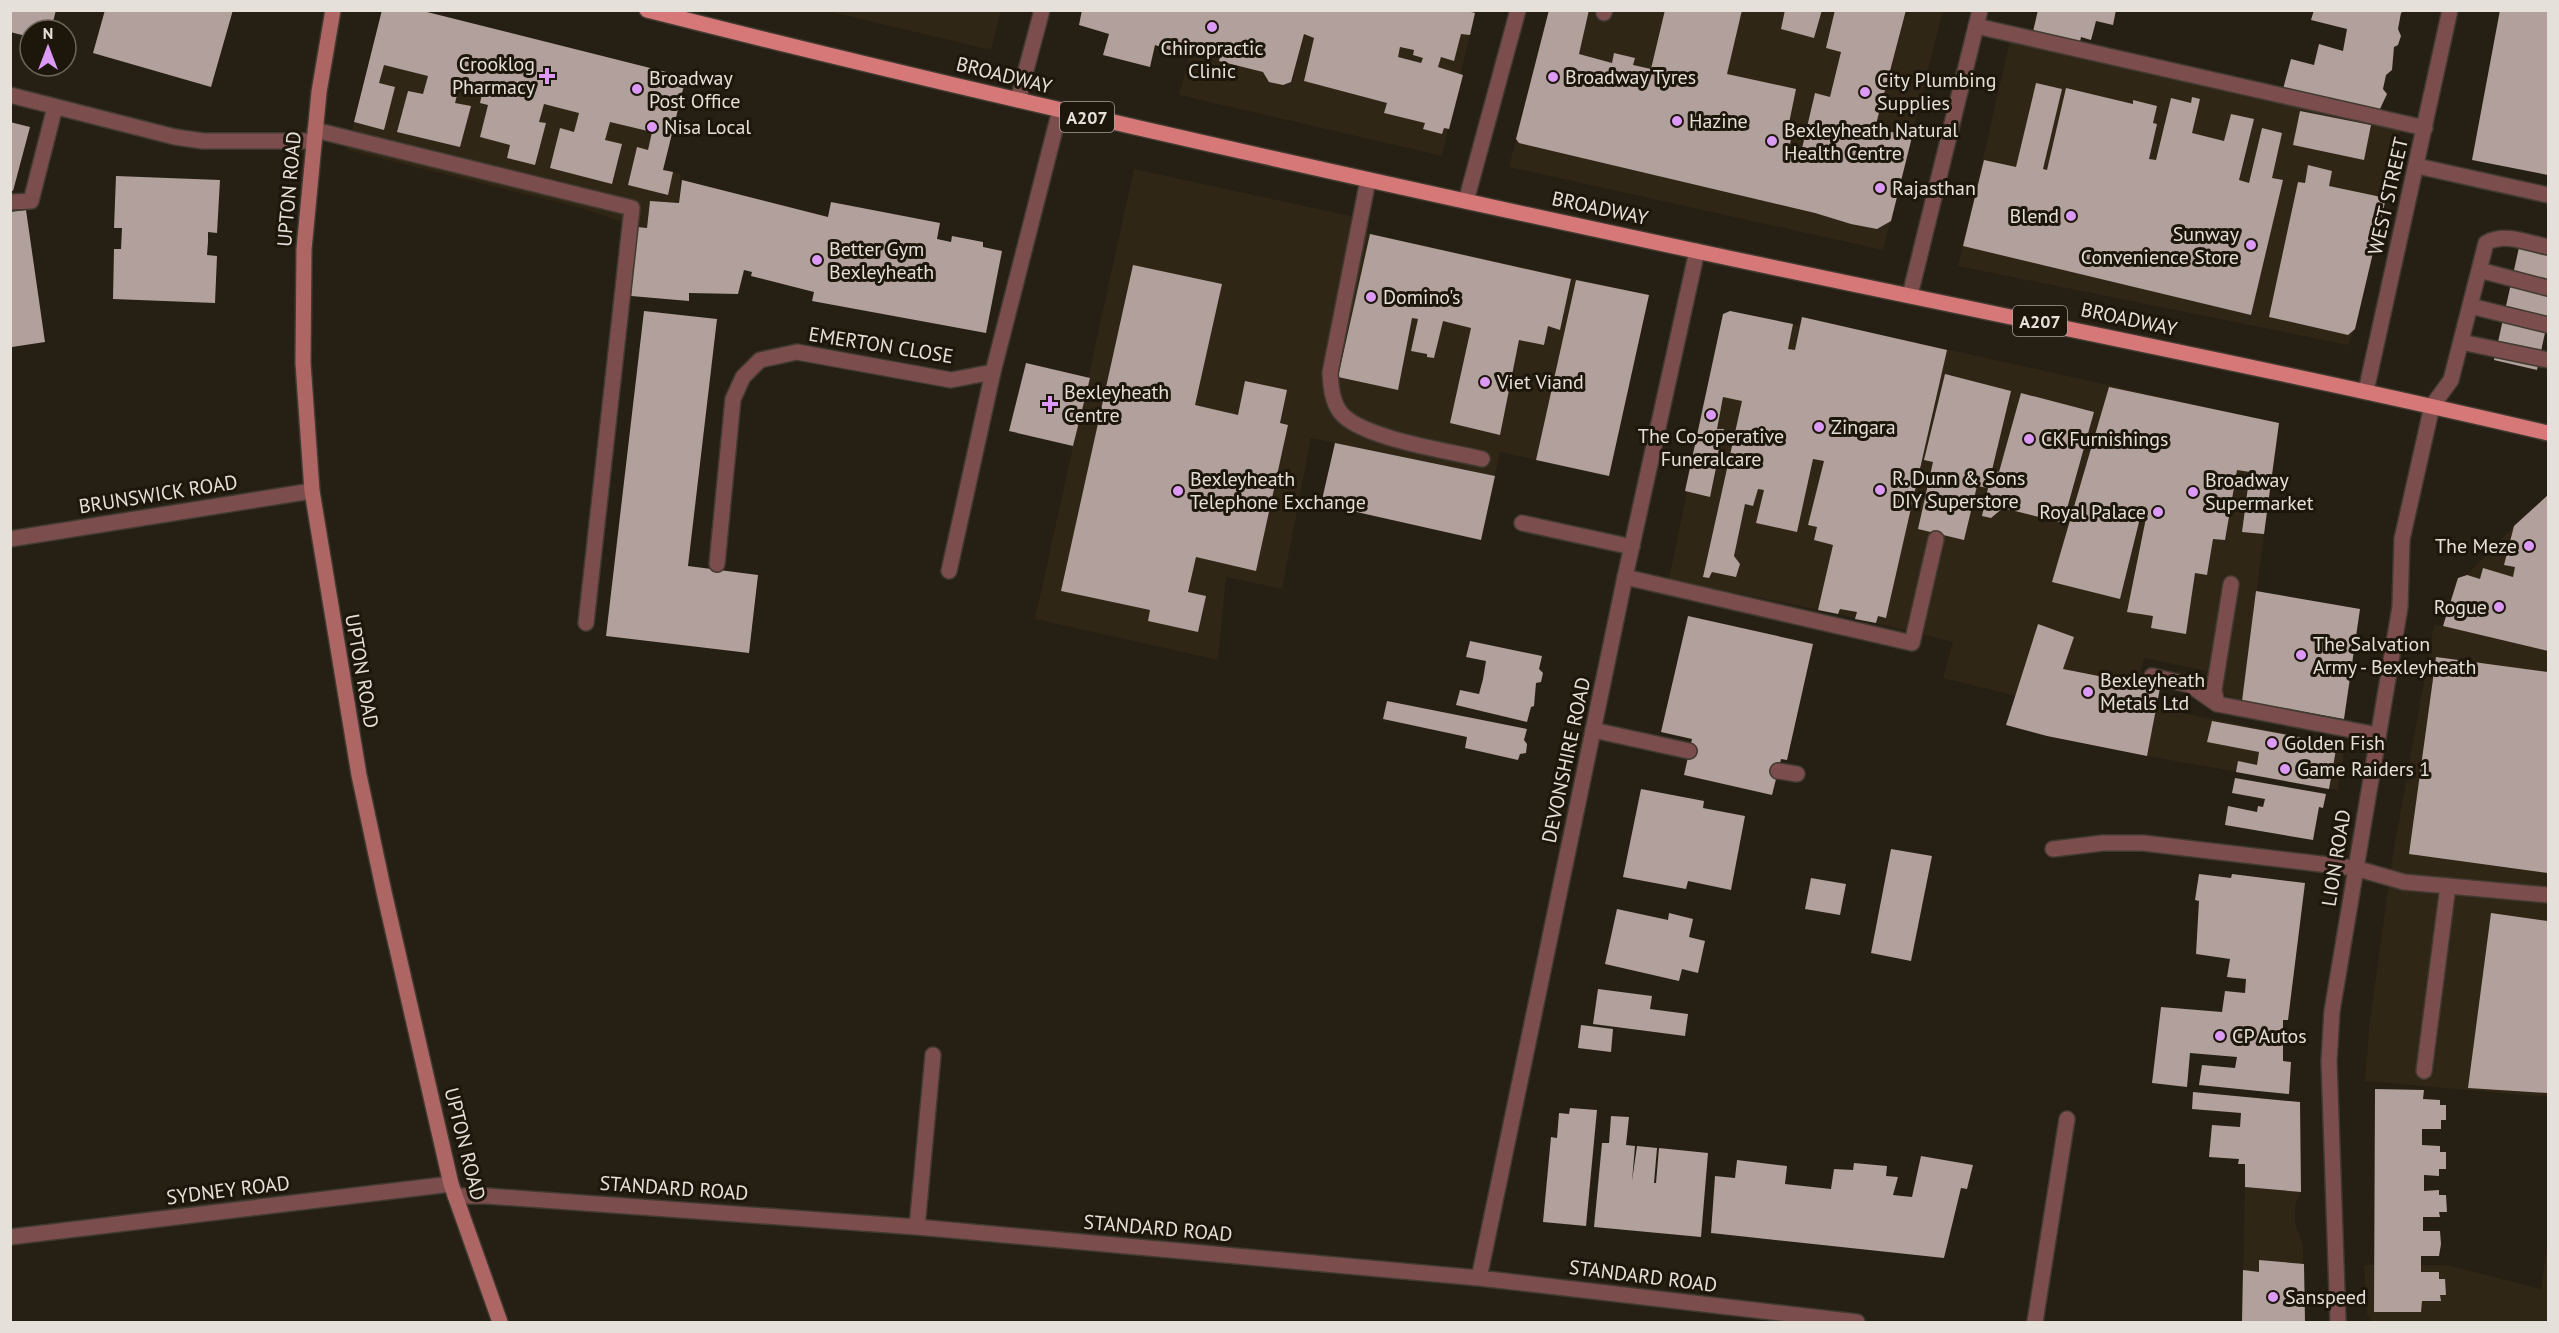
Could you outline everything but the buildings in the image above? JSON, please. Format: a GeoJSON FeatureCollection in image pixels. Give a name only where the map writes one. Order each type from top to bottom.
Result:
{"type":"FeatureCollection","features":[{"type":"Feature","properties":{"kind":"main road","name":"BROADWAY"},"geometry":{"type":"LineString","coordinates":[[647,10],[1191,142],[2366,391],[2548,433]]}},
{"type":"Feature","properties":{"kind":"street","name":"UPTON ROAD"},"geometry":{"type":"LineString","coordinates":[[333,10],[314,136],[304,249],[306,440],[312,491],[359,775],[453,1190],[500,1323]]}},
{"type":"Feature","properties":{"kind":"street"},"geometry":{"type":"LineString","coordinates":[[1018,100],[1042,10]]}},
{"type":"Feature","properties":{"kind":"street"},"geometry":{"type":"LineString","coordinates":[[1467,201],[1518,10]]}},
{"type":"Feature","properties":{"kind":"street"},"geometry":{"type":"LineString","coordinates":[[1910,295],[1980,10]]}},
{"type":"Feature","properties":{"kind":"street","name":"WEST STREET"},"geometry":{"type":"LineString","coordinates":[[2366,391],[2450,10]]}},
{"type":"Feature","properties":{"kind":"street"},"geometry":{"type":"LineString","coordinates":[[1976,26],[2425,128]]}},
{"type":"Feature","properties":{"kind":"street"},"geometry":{"type":"LineString","coordinates":[[10,95],[175,137],[203,141],[314,136],[632,207],[586,623]]}},
{"type":"Feature","properties":{"kind":"street"},"geometry":{"type":"LineString","coordinates":[[10,202],[31,201],[55,107]]}},
{"type":"Feature","properties":{"kind":"street"},"geometry":{"type":"LineString","coordinates":[[949,571],[993,372],[1060,110]]}},
{"type":"Feature","properties":{"kind":"street"},"geometry":{"type":"LineString","coordinates":[[2417,166],[2548,195]]}},
{"type":"Feature","properties":{"kind":"street"},"geometry":{"type":"LineString","coordinates":[[1368,180],[1330,373],[1333,397],[1340,412],[1353,424],[1385,436],[1482,459]]}},
{"type":"Feature","properties":{"kind":"street"},"geometry":{"type":"LineString","coordinates":[[2432,406],[2451,380],[2486,243],[2495,238],[2507,237],[2548,247]]}},
{"type":"Feature","properties":{"kind":"street","name":"DEVONSHIRE ROAD"},"geometry":{"type":"LineString","coordinates":[[1479,1278],[1625,578],[1697,251]]}},
{"type":"Feature","properties":{"kind":"street"},"geometry":{"type":"LineString","coordinates":[[2479,270],[2548,288]]}},
{"type":"Feature","properties":{"kind":"street"},"geometry":{"type":"LineString","coordinates":[[2470,306],[2548,325]]}},
{"type":"Feature","properties":{"kind":"street"},"geometry":{"type":"LineString","coordinates":[[2461,342],[2548,360]]}},
{"type":"Feature","properties":{"kind":"street","name":"EMERTON CLOSE"},"geometry":{"type":"LineString","coordinates":[[717,564],[733,399],[743,377],[760,360],[796,352],[951,380],[993,372]]}},
{"type":"Feature","properties":{"kind":"street","name":"LION ROAD"},"geometry":{"type":"LineString","coordinates":[[2337,1323],[2329,1061],[2332,1011],[2400,607],[2402,538],[2432,406]]}},
{"type":"Feature","properties":{"kind":"street","name":"BRUNSWICK ROAD"},"geometry":{"type":"LineString","coordinates":[[10,539],[312,491]]}},
{"type":"Feature","properties":{"kind":"street"},"geometry":{"type":"LineString","coordinates":[[1522,523],[1632,547]]}},
{"type":"Feature","properties":{"kind":"street"},"geometry":{"type":"LineString","coordinates":[[1625,578],[1912,643],[1936,538]]}},
{"type":"Feature","properties":{"kind":"street"},"geometry":{"type":"LineString","coordinates":[[2217,704],[2214,690],[2231,584]]}},
{"type":"Feature","properties":{"kind":"street"},"geometry":{"type":"LineString","coordinates":[[2152,676],[2190,685],[2217,704],[2378,735]]}},
{"type":"Feature","properties":{"kind":"street"},"geometry":{"type":"LineString","coordinates":[[1593,730],[1689,751]]}},
{"type":"Feature","properties":{"kind":"street"},"geometry":{"type":"LineString","coordinates":[[1778,771],[1797,774]]}},
{"type":"Feature","properties":{"kind":"street"},"geometry":{"type":"LineString","coordinates":[[2054,849],[2103,843],[2143,843],[2355,868],[2404,882],[2548,895]]}},
{"type":"Feature","properties":{"kind":"street"},"geometry":{"type":"LineString","coordinates":[[2424,1071],[2448,886]]}},
{"type":"Feature","properties":{"kind":"street"},"geometry":{"type":"LineString","coordinates":[[917,1227],[933,1054]]}},
{"type":"Feature","properties":{"kind":"street"},"geometry":{"type":"LineString","coordinates":[[2035,1323],[2067,1119]]}},
{"type":"Feature","properties":{"kind":"street","name":"STANDARD ROAD"},"geometry":{"type":"LineString","coordinates":[[453,1190],[499,1197],[917,1227],[1479,1278],[1731,1315],[1857,1323]]}},
{"type":"Feature","properties":{"kind":"street","name":"SYDNEY ROAD"},"geometry":{"type":"LineString","coordinates":[[10,1237],[453,1190]]}},
{"type":"Feature","properties":{"kind":"shaded area"},"geometry":{"type":"Polygon","coordinates":[[[1001,10],[991,50],[827,11],[1001,10]]]}},
{"type":"Feature","properties":{"kind":"shaded area"},"geometry":{"type":"Polygon","coordinates":[[[382,11],[420,11],[686,77],[663,170],[681,174],[679,203],[650,201],[647,228],[637,227],[581,208],[347,150],[382,11]]]}},
{"type":"Feature","properties":{"kind":"shaded area"},"geometry":{"type":"Polygon","coordinates":[[[1201,11],[1475,11],[1442,156],[1179,95],[1201,11]]]}},
{"type":"Feature","properties":{"kind":"shaded area"},"geometry":{"type":"Polygon","coordinates":[[[1549,11],[1943,11],[1883,250],[1509,167],[1549,11]]]}},
{"type":"Feature","properties":{"kind":"shaded area"},"geometry":{"type":"Polygon","coordinates":[[[2013,28],[2404,116],[2355,329],[2348,345],[1958,266],[2013,28]]]}},
{"type":"Feature","properties":{"kind":"shaded area"},"geometry":{"type":"Polygon","coordinates":[[[1134,169],[1351,216],[1350,229],[1649,295],[1632,373],[1559,357],[1536,460],[1500,452],[1495,476],[1311,438],[1282,589],[1226,577],[1218,660],[1035,619],[1134,169]]]}},
{"type":"Feature","properties":{"kind":"shaded area"},"geometry":{"type":"Polygon","coordinates":[[[1730,311],[1799,326],[1802,317],[2279,423],[2242,701],[2214,690],[2205,681],[2207,671],[2144,658],[2138,683],[2063,669],[2038,624],[2016,696],[1943,678],[1953,642],[1838,614],[1669,579],[1719,334],[1730,311]]]}},
{"type":"Feature","properties":{"kind":"shaded area"},"geometry":{"type":"Polygon","coordinates":[[[2548,495],[2548,1097],[2365,1081],[2369,1027],[2393,854],[2434,625],[2443,626],[2457,580],[2467,575],[2514,526],[2548,495]]]}},
{"type":"Feature","properties":{"kind":"shaded area"},"geometry":{"type":"Polygon","coordinates":[[[2156,708],[2345,745],[2338,790],[2147,756],[2156,708]]]}},
{"type":"Feature","properties":{"kind":"shaded area"},"geometry":{"type":"Polygon","coordinates":[[[2245,1187],[2301,1192],[2295,1204],[2295,1224],[2303,1244],[2305,1322],[2242,1322],[2245,1187]]]}},
{"type":"Feature","properties":{"kind":"shaded area"},"geometry":{"type":"Polygon","coordinates":[[[2548,1241],[2548,1322],[2371,1322],[2371,1318],[2367,1315],[2364,1265],[2447,1265],[2541,1289],[2548,1241]]]}},
{"type":"Feature","properties":{"kind":"place","name":"Chiropractic Clinic"},"geometry":{"type":"Point","coordinates":[1212,27]}},
{"type":"Feature","properties":{"kind":"place","name":"Crooklog Pharmacy"},"geometry":{"type":"Point","coordinates":[547,76]}},
{"type":"Feature","properties":{"kind":"place","name":"Broadway Tyres"},"geometry":{"type":"Point","coordinates":[1553,77]}},
{"type":"Feature","properties":{"kind":"place","name":"Broadway Post Office"},"geometry":{"type":"Point","coordinates":[637,89]}},
{"type":"Feature","properties":{"kind":"place","name":"City Plumbing Supplies"},"geometry":{"type":"Point","coordinates":[1865,92]}},
{"type":"Feature","properties":{"kind":"place","name":"Hazine"},"geometry":{"type":"Point","coordinates":[1677,121]}},
{"type":"Feature","properties":{"kind":"place","name":"Nisa Local"},"geometry":{"type":"Point","coordinates":[652,127]}},
{"type":"Feature","properties":{"kind":"place","name":"Bexleyheath Natural Health Centre"},"geometry":{"type":"Point","coordinates":[1772,141]}},
{"type":"Feature","properties":{"kind":"place","name":"Rajasthan"},"geometry":{"type":"Point","coordinates":[1880,188]}},
{"type":"Feature","properties":{"kind":"place","name":"Blend"},"geometry":{"type":"Point","coordinates":[2071,216]}},
{"type":"Feature","properties":{"kind":"place","name":"Sunway Convenience Store"},"geometry":{"type":"Point","coordinates":[2251,245]}},
{"type":"Feature","properties":{"kind":"place","name":"Better Gym Bexleyheath"},"geometry":{"type":"Point","coordinates":[817,260]}},
{"type":"Feature","properties":{"kind":"place","name":"Domino's"},"geometry":{"type":"Point","coordinates":[1371,297]}},
{"type":"Feature","properties":{"kind":"place","name":"Viet Viand"},"geometry":{"type":"Point","coordinates":[1485,382]}},
{"type":"Feature","properties":{"kind":"place","name":"Bexleyheath Centre"},"geometry":{"type":"Point","coordinates":[1050,404]}},
{"type":"Feature","properties":{"kind":"place","name":"The Co-operative Funeralcare"},"geometry":{"type":"Point","coordinates":[1711,415]}},
{"type":"Feature","properties":{"kind":"place","name":"Zingara"},"geometry":{"type":"Point","coordinates":[1819,427]}},
{"type":"Feature","properties":{"kind":"place","name":"CK Furnishings"},"geometry":{"type":"Point","coordinates":[2029,439]}},
{"type":"Feature","properties":{"kind":"place","name":"R. Dunn & Sons DIY Superstore"},"geometry":{"type":"Point","coordinates":[1880,490]}},
{"type":"Feature","properties":{"kind":"place","name":"Bexleyheath Telephone Exchange"},"geometry":{"type":"Point","coordinates":[1178,491]}},
{"type":"Feature","properties":{"kind":"place","name":"Broadway Supermarket"},"geometry":{"type":"Point","coordinates":[2193,492]}},
{"type":"Feature","properties":{"kind":"place","name":"Royal Palace"},"geometry":{"type":"Point","coordinates":[2158,512]}},
{"type":"Feature","properties":{"kind":"place","name":"The Meze"},"geometry":{"type":"Point","coordinates":[2529,546]}},
{"type":"Feature","properties":{"kind":"place","name":"Rogue"},"geometry":{"type":"Point","coordinates":[2499,607]}},
{"type":"Feature","properties":{"kind":"place","name":"The Salvation Army - Bexleyheath"},"geometry":{"type":"Point","coordinates":[2301,655]}},
{"type":"Feature","properties":{"kind":"place","name":"Bexleyheath Metals Ltd"},"geometry":{"type":"Point","coordinates":[2088,692]}},
{"type":"Feature","properties":{"kind":"place","name":"Golden Fish"},"geometry":{"type":"Point","coordinates":[2272,743]}},
{"type":"Feature","properties":{"kind":"place","name":"Game Raiders 1"},"geometry":{"type":"Point","coordinates":[2285,769]}},
{"type":"Feature","properties":{"kind":"place","name":"CP Autos"},"geometry":{"type":"Point","coordinates":[2220,1036]}},
{"type":"Feature","properties":{"kind":"place","name":"Sanspeed"},"geometry":{"type":"Point","coordinates":[2273,1297]}}]}
